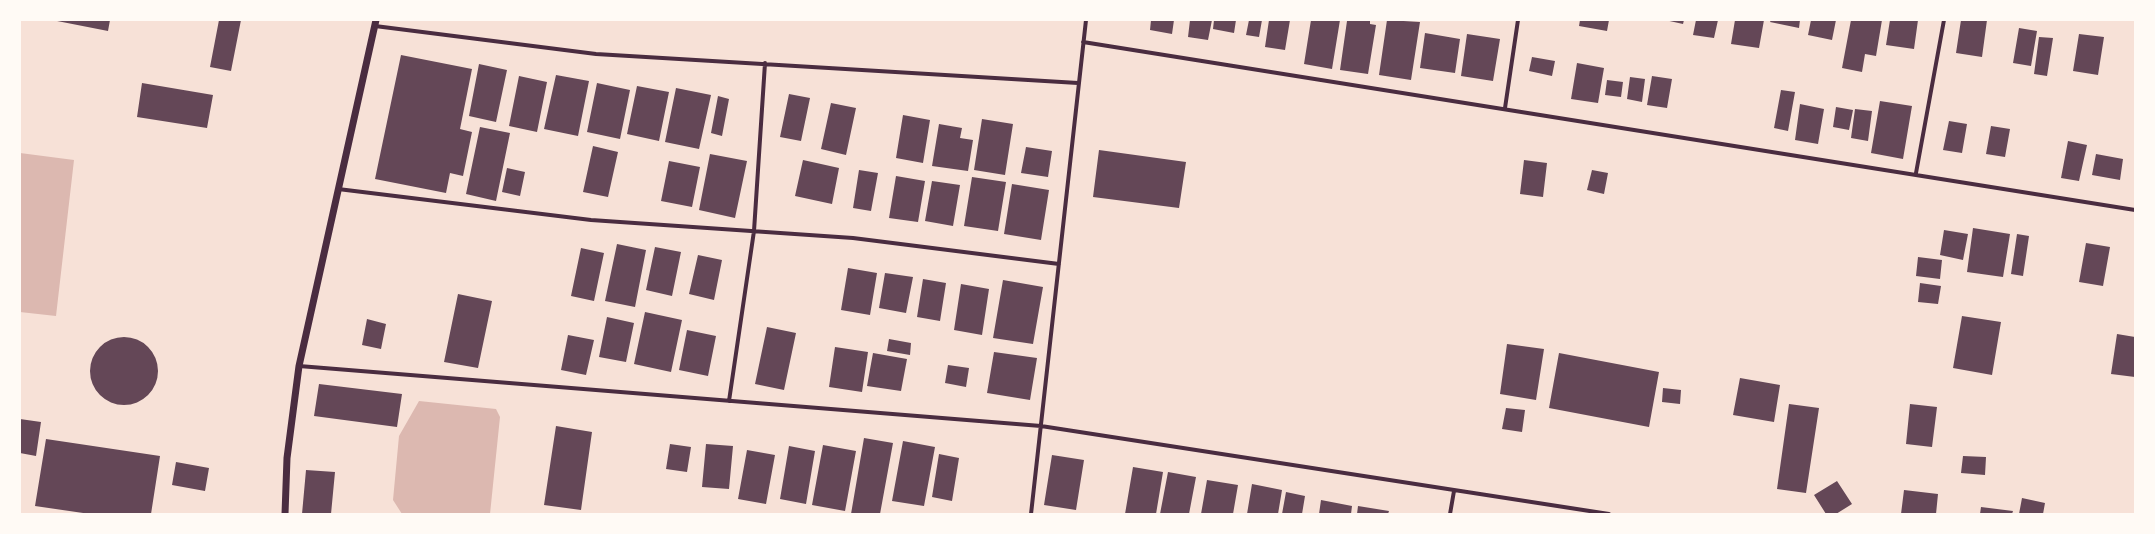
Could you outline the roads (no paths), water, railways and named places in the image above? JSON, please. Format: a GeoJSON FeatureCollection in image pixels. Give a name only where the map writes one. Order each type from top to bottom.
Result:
{"type":"FeatureCollection","features":[{"type":"Feature","properties":{"kind":"street"},"geometry":{"type":"LineString","coordinates":[[1031,514],[1086,20]]}},
{"type":"Feature","properties":{"kind":"street"},"geometry":{"type":"LineString","coordinates":[[1505,108],[1518,20]]}},
{"type":"Feature","properties":{"kind":"street"},"geometry":{"type":"LineString","coordinates":[[1916,174],[1944,20]]}},
{"type":"Feature","properties":{"kind":"street"},"geometry":{"type":"LineString","coordinates":[[285,514],[287,458],[299,366],[375,23],[596,54],[1078,83]]}},
{"type":"Feature","properties":{"kind":"street"},"geometry":{"type":"LineString","coordinates":[[1083,42],[1505,108],[2135,210]]}},
{"type":"Feature","properties":{"kind":"street"},"geometry":{"type":"LineString","coordinates":[[730,401],[754,231],[765,63]]}},
{"type":"Feature","properties":{"kind":"street"},"geometry":{"type":"LineString","coordinates":[[338,189],[591,220],[852,238],[1059,264]]}},
{"type":"Feature","properties":{"kind":"street"},"geometry":{"type":"LineString","coordinates":[[299,366],[1041,426],[1608,514]]}},
{"type":"Feature","properties":{"kind":"street"},"geometry":{"type":"LineString","coordinates":[[1450,514],[1454,491]]}}]}
